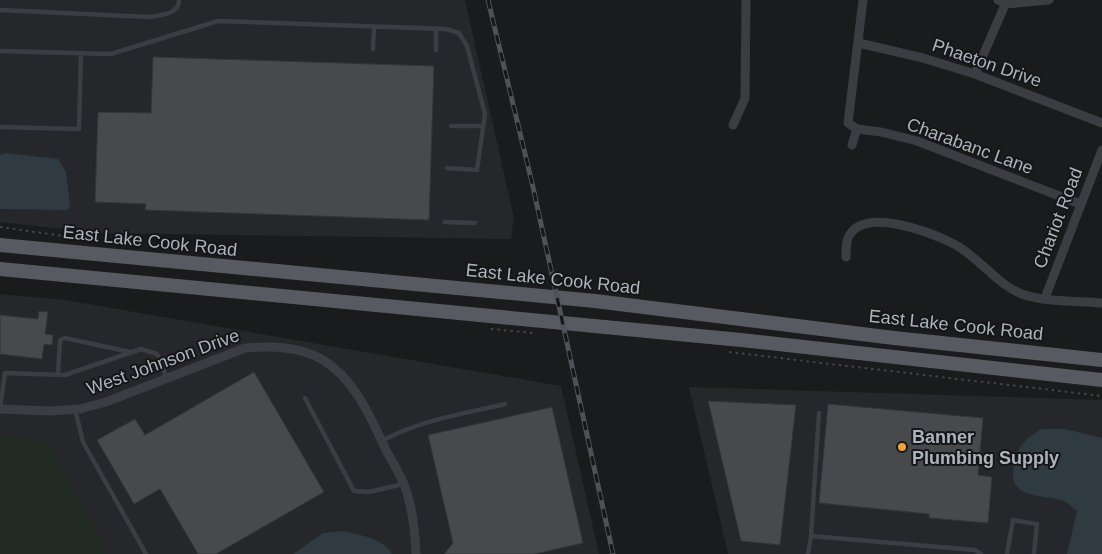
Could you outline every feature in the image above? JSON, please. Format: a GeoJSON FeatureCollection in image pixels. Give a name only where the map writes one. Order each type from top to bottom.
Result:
{"type":"FeatureCollection","features":[{"type":"Feature","properties":{"kind":"main road","name":"East Lake Cook Road"},"geometry":{"type":"LineString","coordinates":[[0,245],[413,285],[501,291],[894,338],[1102,360]]}},
{"type":"Feature","properties":{"kind":"main road"},"geometry":{"type":"LineString","coordinates":[[0,268],[497,316],[1102,380]]}},
{"type":"Feature","properties":{"kind":"street"},"geometry":{"type":"LineString","coordinates":[[732,125],[745,98],[746,0]]}},
{"type":"Feature","properties":{"kind":"street"},"geometry":{"type":"LineString","coordinates":[[852,145],[857,130],[848,123],[863,0]]}},
{"type":"Feature","properties":{"kind":"street"},"geometry":{"type":"LineString","coordinates":[[975,74],[1004,2],[1049,0]]}},
{"type":"Feature","properties":{"kind":"street","name":"Phaeton Drive"},"geometry":{"type":"LineString","coordinates":[[859,43],[923,58],[975,74],[1102,123]]}},
{"type":"Feature","properties":{"kind":"street","name":"Charabanc Lane"},"geometry":{"type":"LineString","coordinates":[[857,130],[881,132],[917,141],[1080,204]]}},
{"type":"Feature","properties":{"kind":"street","name":"Chariot Road"},"geometry":{"type":"LineString","coordinates":[[1045,298],[1102,150]]}},
{"type":"Feature","properties":{"kind":"street"},"geometry":{"type":"LineString","coordinates":[[846,257],[849,237],[859,228],[879,221],[896,223],[954,244],[976,259],[994,276],[1022,294],[1102,303]]}},
{"type":"Feature","properties":{"kind":"street","name":"West Johnson Drive"},"geometry":{"type":"LineString","coordinates":[[0,408],[23,411],[75,409],[106,402],[245,348],[269,346],[305,352],[322,360],[351,385],[382,441],[403,484],[411,511],[416,554]]}},
{"type":"Feature","properties":{"kind":"lane"},"geometry":{"type":"LineString","coordinates":[[0,10],[148,16],[170,13],[175,10],[179,0]]}},
{"type":"Feature","properties":{"kind":"lane"},"geometry":{"type":"LineString","coordinates":[[0,51],[111,54],[218,22],[436,29],[459,34],[467,46],[485,114],[478,170],[447,168]]}},
{"type":"Feature","properties":{"kind":"lane"},"geometry":{"type":"LineString","coordinates":[[373,49],[374,27]]}},
{"type":"Feature","properties":{"kind":"lane"},"geometry":{"type":"LineString","coordinates":[[436,29],[436,50]]}},
{"type":"Feature","properties":{"kind":"lane"},"geometry":{"type":"LineString","coordinates":[[0,128],[79,129],[81,53]]}},
{"type":"Feature","properties":{"kind":"lane"},"geometry":{"type":"LineString","coordinates":[[451,126],[483,126]]}},
{"type":"Feature","properties":{"kind":"lane"},"geometry":{"type":"LineString","coordinates":[[445,222],[475,223]]}},
{"type":"Feature","properties":{"kind":"lane"},"geometry":{"type":"LineString","coordinates":[[58,374],[60,340],[65,338],[131,352]]}},
{"type":"Feature","properties":{"kind":"lane"},"geometry":{"type":"LineString","coordinates":[[0,408],[3,373],[65,375],[141,348],[157,354],[168,379]]}},
{"type":"Feature","properties":{"kind":"lane"},"geometry":{"type":"LineString","coordinates":[[305,398],[354,491],[369,492],[403,484]]}},
{"type":"Feature","properties":{"kind":"lane"},"geometry":{"type":"LineString","coordinates":[[382,441],[401,430],[426,422],[505,404]]}},
{"type":"Feature","properties":{"kind":"lane"},"geometry":{"type":"LineString","coordinates":[[75,409],[83,442],[146,554]]}},
{"type":"Feature","properties":{"kind":"lane"},"geometry":{"type":"LineString","coordinates":[[808,554],[811,536],[819,412]]}},
{"type":"Feature","properties":{"kind":"lane"},"geometry":{"type":"LineString","coordinates":[[1007,554],[1013,520],[1038,524],[1034,554]]}},
{"type":"Feature","properties":{"kind":"lane"},"geometry":{"type":"LineString","coordinates":[[811,536],[975,550],[981,554]]}},
{"type":"Feature","properties":{"kind":"path"},"geometry":{"type":"LineString","coordinates":[[720,350],[1102,396]]}},
{"type":"Feature","properties":{"kind":"shaded area"},"geometry":{"type":"Polygon","coordinates":[[[0,0],[465,0],[514,218],[511,239],[98,233],[0,222],[0,0]]]}},
{"type":"Feature","properties":{"kind":"shaded area"},"geometry":{"type":"Polygon","coordinates":[[[6,153],[58,159],[66,172],[70,206],[68,210],[0,209],[0,155],[6,153]]]}},
{"type":"Feature","properties":{"kind":"shaded area"},"geometry":{"type":"Polygon","coordinates":[[[0,294],[65,300],[561,386],[599,554],[108,554],[46,440],[0,435],[0,294]]]}},
{"type":"Feature","properties":{"kind":"shaded area"},"geometry":{"type":"Polygon","coordinates":[[[689,387],[1102,400],[1102,554],[728,554],[689,387]]]}},
{"type":"Feature","properties":{"kind":"shaded area"},"geometry":{"type":"Polygon","coordinates":[[[1042,429],[1065,429],[1102,438],[1102,554],[1067,554],[1077,511],[1063,501],[1026,493],[1015,484],[1013,475],[1014,464],[1020,447],[1027,439],[1042,429]]]}},
{"type":"Feature","properties":{"kind":"shaded area"},"geometry":{"type":"Polygon","coordinates":[[[0,435],[46,440],[108,554],[0,554],[0,435]]]}},
{"type":"Feature","properties":{"kind":"shaded area"},"geometry":{"type":"Polygon","coordinates":[[[343,531],[377,541],[383,544],[392,554],[293,554],[323,533],[343,531]]]}},
{"type":"Feature","properties":{"kind":"building"},"geometry":{"type":"Polygon","coordinates":[[[153,57],[434,66],[429,220],[145,210],[146,204],[95,202],[98,112],[151,113],[153,57]]]}},
{"type":"Feature","properties":{"kind":"building"},"geometry":{"type":"Polygon","coordinates":[[[39,311],[48,312],[45,334],[53,335],[52,345],[44,344],[42,359],[0,354],[0,315],[38,319],[39,311]]]}},
{"type":"Feature","properties":{"kind":"building"},"geometry":{"type":"Polygon","coordinates":[[[254,372],[324,492],[216,554],[198,554],[160,489],[134,504],[97,440],[135,419],[145,435],[254,372]]]}},
{"type":"Feature","properties":{"kind":"building"},"geometry":{"type":"Polygon","coordinates":[[[708,401],[796,405],[780,545],[741,541],[708,401]]]}},
{"type":"Feature","properties":{"kind":"building","name":"Banner Plumbing Supply"},"geometry":{"type":"Polygon","coordinates":[[[828,404],[983,418],[978,475],[992,477],[988,523],[929,518],[929,514],[819,503],[828,404]]]}},
{"type":"Feature","properties":{"kind":"building"},"geometry":{"type":"Polygon","coordinates":[[[552,407],[583,543],[535,554],[444,554],[453,543],[428,435],[552,407]]]}},
{"type":"Feature","properties":{"kind":"railway"},"geometry":{"type":"LineString","coordinates":[[488,0],[533,187],[613,554]]}},
{"type":"Feature","properties":{"kind":"place","name":"Banner Plumbing Supply"},"geometry":{"type":"Point","coordinates":[902,447]}}]}
